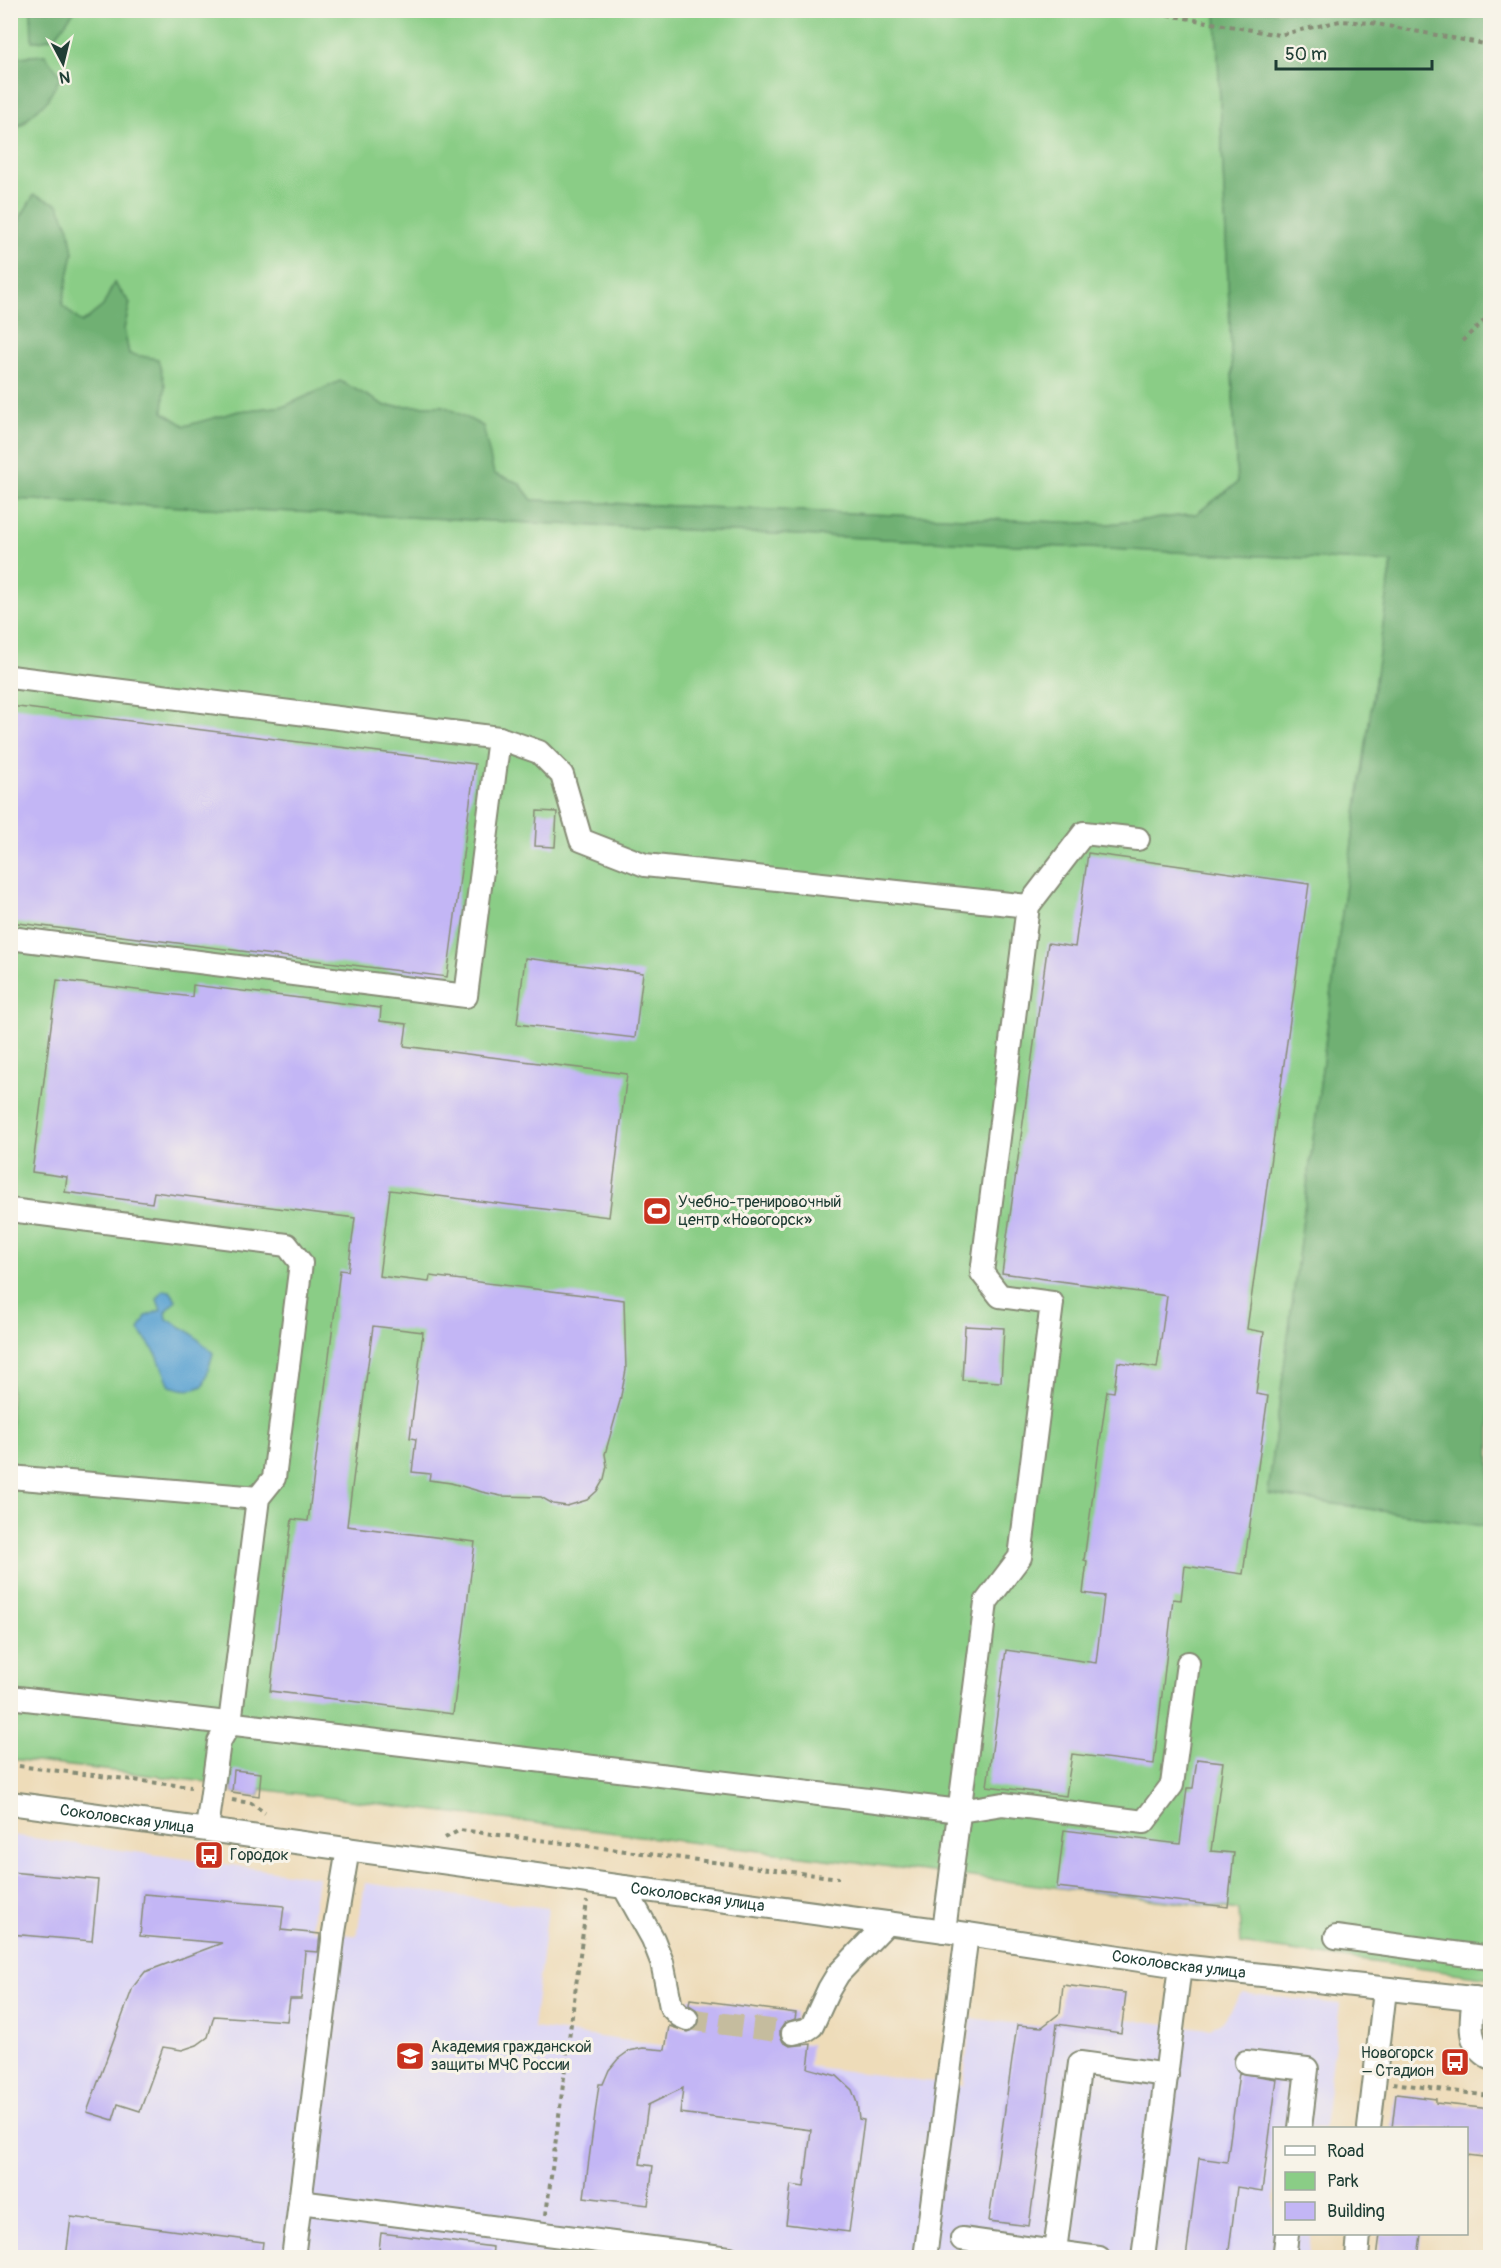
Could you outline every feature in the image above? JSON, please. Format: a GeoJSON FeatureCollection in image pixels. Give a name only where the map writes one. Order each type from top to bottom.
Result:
{"type":"FeatureCollection","features":[{"type":"Feature","properties":{"kind":"street"},"geometry":{"type":"LineString","coordinates":[[10,677],[499,738],[539,752],[562,775],[581,840],[645,865],[1028,906]]}},
{"type":"Feature","properties":{"kind":"street"},"geometry":{"type":"LineString","coordinates":[[10,938],[466,996],[499,738]]}},
{"type":"Feature","properties":{"kind":"street"},"geometry":{"type":"LineString","coordinates":[[944,1931],[986,1602],[1020,1557],[1052,1303],[1000,1296],[982,1273],[1028,906],[1084,833],[1138,839]]}},
{"type":"Feature","properties":{"kind":"street"},"geometry":{"type":"LineString","coordinates":[[10,1210],[287,1245],[301,1263],[274,1478],[258,1498],[230,1723],[219,1742],[207,1829]]}},
{"type":"Feature","properties":{"kind":"street"},"geometry":{"type":"LineString","coordinates":[[10,1477],[258,1498]]}},
{"type":"Feature","properties":{"kind":"street"},"geometry":{"type":"LineString","coordinates":[[10,1697],[960,1810],[1003,1804],[1144,1822],[1172,1785],[1188,1663]]}},
{"type":"Feature","properties":{"kind":"street","name":"Соколовская улица"},"geometry":{"type":"LineString","coordinates":[[10,1803],[968,1934],[1180,1966],[1482,1999]]}},
{"type":"Feature","properties":{"kind":"street"},"geometry":{"type":"LineString","coordinates":[[293,2258],[334,1932],[348,1849]]}},
{"type":"Feature","properties":{"kind":"street"},"geometry":{"type":"LineString","coordinates":[[624,1887],[653,1939],[662,1962],[671,2007],[687,2019]]}},
{"type":"Feature","properties":{"kind":"street"},"geometry":{"type":"LineString","coordinates":[[793,2033],[812,2026],[828,1989],[838,1974],[887,1923]]}},
{"type":"Feature","properties":{"kind":"street"},"geometry":{"type":"LineString","coordinates":[[925,2258],[968,1934]]}},
{"type":"Feature","properties":{"kind":"street"},"geometry":{"type":"LineString","coordinates":[[1336,1937],[1491,1958]]}},
{"type":"Feature","properties":{"kind":"street"},"geometry":{"type":"LineString","coordinates":[[1143,2258],[1180,1966]]}},
{"type":"Feature","properties":{"kind":"street"},"geometry":{"type":"LineString","coordinates":[[1369,2127],[1385,1990]]}},
{"type":"Feature","properties":{"kind":"street"},"geometry":{"type":"LineString","coordinates":[[1482,1999],[1472,2034],[1477,2046],[1491,2058]]}},
{"type":"Feature","properties":{"kind":"street"},"geometry":{"type":"LineString","coordinates":[[1246,2062],[1307,2069],[1300,2127]]}},
{"type":"Feature","properties":{"kind":"street"},"geometry":{"type":"LineString","coordinates":[[1054,2254],[1080,2063],[1167,2075]]}},
{"type":"Feature","properties":{"kind":"street"},"geometry":{"type":"LineString","coordinates":[[300,2202],[729,2258]]}},
{"type":"Feature","properties":{"kind":"street"},"geometry":{"type":"LineString","coordinates":[[1284,2258],[1287,2235]]}},
{"type":"Feature","properties":{"kind":"street"},"geometry":{"type":"LineString","coordinates":[[1357,2258],[1359,2235]]}},
{"type":"Feature","properties":{"kind":"street"},"geometry":{"type":"LineString","coordinates":[[962,2239],[1054,2254],[1099,2258]]}},
{"type":"Feature","properties":{"kind":"path"},"geometry":{"type":"LineString","coordinates":[[1141,10],[1279,35],[1340,21],[1371,23],[1491,45]]}},
{"type":"Feature","properties":{"kind":"path"},"geometry":{"type":"LineString","coordinates":[[1462,340],[1491,315]]}},
{"type":"Feature","properties":{"kind":"path"},"geometry":{"type":"LineString","coordinates":[[10,1765],[213,1789],[228,1800],[251,1803],[265,1813]]}},
{"type":"Feature","properties":{"kind":"path"},"geometry":{"type":"LineString","coordinates":[[445,1838],[460,1830],[839,1878]]}},
{"type":"Feature","properties":{"kind":"path"},"geometry":{"type":"LineString","coordinates":[[544,2233],[587,1897]]}},
{"type":"Feature","properties":{"kind":"path"},"geometry":{"type":"LineString","coordinates":[[1374,2081],[1491,2096]]}},
{"type":"Feature","properties":{"kind":"shaded area","name":"Академия гражданской защиты МЧС России"},"geometry":{"type":"Polygon","coordinates":[[[11,1835],[318,1877],[311,1929],[357,1936],[365,1883],[548,1908],[533,2028],[666,2046],[669,2026],[686,2028],[689,1999],[796,2013],[792,2042],[811,2044],[809,2066],[963,2086],[971,2018],[1042,2027],[1060,2013],[1063,1985],[1126,1993],[1123,2019],[1210,2029],[1224,2020],[1242,1993],[1340,2004],[1324,2127],[1273,2127],[1273,2235],[1311,2235],[1308,2257],[11,2258],[11,1835]]]}},
{"type":"Feature","properties":{"kind":"green space"},"geometry":{"type":"Polygon","coordinates":[[[31,10],[75,11],[55,36],[32,41],[31,10]]]}},
{"type":"Feature","properties":{"kind":"green space"},"geometry":{"type":"Polygon","coordinates":[[[75,10],[1216,11],[1237,483],[1196,514],[1109,524],[532,500],[519,483],[494,474],[444,406],[386,406],[340,381],[285,406],[239,411],[185,426],[163,412],[165,385],[129,354],[124,329],[130,303],[114,283],[103,306],[82,323],[62,305],[73,253],[20,218],[18,245],[11,257],[11,133],[27,121],[45,55],[19,57],[11,54],[10,11],[31,11],[33,41],[55,36],[75,10]]]}},
{"type":"Feature","properties":{"kind":"green space"},"geometry":{"type":"Polygon","coordinates":[[[1216,11],[1490,11],[1490,1527],[1268,1494],[1340,927],[1392,562],[11,499],[11,257],[18,245],[20,218],[34,195],[58,204],[69,228],[73,253],[62,305],[82,323],[103,306],[114,283],[130,303],[124,329],[129,354],[158,359],[165,385],[163,412],[185,426],[239,411],[285,406],[340,381],[386,406],[444,406],[483,426],[494,474],[519,483],[532,500],[1109,524],[1196,514],[1237,483],[1216,11]]]}},
{"type":"Feature","properties":{"kind":"green space"},"geometry":{"type":"Polygon","coordinates":[[[10,54],[19,57],[45,55],[61,76],[47,101],[11,133],[10,54]]]}},
{"type":"Feature","properties":{"kind":"green space","name":"Учебно-тренировочный центр «Новогорск»"},"geometry":{"type":"Polygon","coordinates":[[[11,499],[1392,562],[1340,927],[1268,1494],[1490,1527],[1490,1978],[1241,1944],[1239,1910],[260,1789],[259,1796],[232,1792],[232,1785],[11,1759],[11,499]]]}},
{"type":"Feature","properties":{"kind":"water"},"geometry":{"type":"Polygon","coordinates":[[[163,1290],[170,1291],[176,1300],[166,1312],[167,1319],[190,1332],[213,1353],[204,1385],[195,1389],[187,1390],[170,1386],[157,1355],[139,1330],[146,1316],[161,1310],[157,1299],[163,1290]]]}},
{"type":"Feature","properties":{"kind":"building"},"geometry":{"type":"Polygon","coordinates":[[[10,706],[475,764],[447,977],[10,922],[10,706]]]}},
{"type":"Feature","properties":{"kind":"building"},"geometry":{"type":"Polygon","coordinates":[[[537,811],[557,812],[555,847],[535,846],[537,811]]]}},
{"type":"Feature","properties":{"kind":"building"},"geometry":{"type":"Polygon","coordinates":[[[1088,853],[1309,884],[1247,1329],[1264,1332],[1256,1394],[1268,1396],[1243,1574],[1185,1566],[1181,1600],[1173,1599],[1154,1764],[1072,1754],[1066,1796],[987,1786],[1006,1650],[1096,1663],[1104,1596],[1083,1593],[1087,1561],[1084,1560],[1107,1391],[1114,1392],[1118,1362],[1157,1368],[1167,1296],[1002,1273],[1048,943],[1075,947],[1088,853]]]}},
{"type":"Feature","properties":{"kind":"building"},"geometry":{"type":"Polygon","coordinates":[[[525,958],[643,973],[635,1038],[517,1024],[525,958]]]}},
{"type":"Feature","properties":{"kind":"building"},"geometry":{"type":"Polygon","coordinates":[[[57,980],[192,997],[193,985],[381,1008],[380,1021],[407,1024],[404,1046],[627,1074],[609,1217],[390,1190],[379,1276],[429,1282],[430,1276],[624,1300],[626,1370],[605,1454],[607,1466],[604,1479],[597,1491],[587,1500],[567,1506],[553,1504],[541,1497],[501,1496],[482,1492],[451,1483],[429,1480],[430,1474],[412,1472],[416,1439],[410,1438],[423,1332],[373,1326],[347,1526],[475,1542],[453,1714],[270,1691],[292,1519],[308,1521],[340,1270],[348,1271],[355,1218],[154,1192],[152,1203],[65,1192],[67,1177],[32,1172],[57,980]]]}},
{"type":"Feature","properties":{"kind":"building"},"geometry":{"type":"Polygon","coordinates":[[[965,1326],[1004,1328],[1001,1382],[962,1380],[965,1326]]]}},
{"type":"Feature","properties":{"kind":"building"},"geometry":{"type":"Polygon","coordinates":[[[1197,1759],[1223,1762],[1211,1851],[1234,1853],[1228,1907],[1057,1887],[1064,1830],[1180,1844],[1187,1788],[1193,1788],[1197,1759]]]}},
{"type":"Feature","properties":{"kind":"building"},"geometry":{"type":"Polygon","coordinates":[[[234,1770],[261,1773],[259,1796],[232,1792],[234,1770]]]}},
{"type":"Feature","properties":{"kind":"building"},"geometry":{"type":"Polygon","coordinates":[[[10,1872],[98,1880],[92,1941],[10,1934],[10,1872]]]}},
{"type":"Feature","properties":{"kind":"building"},"geometry":{"type":"Polygon","coordinates":[[[144,1894],[284,1906],[281,1930],[320,1934],[318,1952],[305,1951],[301,1999],[290,1999],[287,2021],[214,2016],[208,2037],[197,2045],[182,2050],[163,2047],[140,2111],[118,2104],[113,2120],[87,2112],[133,1987],[145,1972],[222,1943],[140,1936],[144,1894]]]}},
{"type":"Feature","properties":{"kind":"building"},"geometry":{"type":"Polygon","coordinates":[[[1063,1985],[1126,1993],[1121,2033],[1057,2024],[1029,2226],[989,2221],[1017,2025],[1042,2027],[1060,2013],[1063,1985]]]}},
{"type":"Feature","properties":{"kind":"building"},"geometry":{"type":"Polygon","coordinates":[[[690,1999],[796,2013],[795,2019],[784,2023],[780,2029],[783,2042],[790,2046],[811,2044],[808,2068],[837,2076],[852,2090],[857,2103],[859,2119],[864,2120],[849,2232],[786,2224],[791,2185],[804,2187],[811,2130],[680,2113],[683,2088],[648,2105],[640,2164],[653,2166],[648,2205],[584,2197],[599,2084],[603,2084],[609,2070],[629,2051],[643,2048],[665,2050],[669,2026],[688,2032],[696,2029],[700,2024],[700,2017],[697,2010],[689,2005],[690,1999]]]}},
{"type":"Feature","properties":{"kind":"building"},"geometry":{"type":"Polygon","coordinates":[[[1239,2073],[1277,2079],[1262,2191],[1237,2187],[1228,2258],[1186,2258],[1199,2158],[1227,2162],[1239,2073]]]}},
{"type":"Feature","properties":{"kind":"building"},"geometry":{"type":"Polygon","coordinates":[[[1396,2094],[1436,2099],[1436,2103],[1491,2109],[1491,2158],[1468,2155],[1468,2127],[1392,2127],[1396,2094]]]}},
{"type":"Feature","properties":{"kind":"building"},"geometry":{"type":"Polygon","coordinates":[[[71,2217],[263,2242],[261,2258],[66,2258],[71,2217]]]}},
{"type":"Feature","properties":{"kind":"building"},"geometry":{"type":"Polygon","coordinates":[[[381,2233],[493,2247],[492,2258],[378,2258],[381,2233]]]}},
{"type":"Feature","properties":{"kind":"building"},"geometry":{"type":"Polygon","coordinates":[[[1380,2235],[1421,2235],[1418,2258],[1377,2258],[1380,2235]]]}},
{"type":"Feature","properties":{"kind":"waterway"},"geometry":{"type":"LineString","coordinates":[[10,14],[14,10]]}},
{"type":"Feature","properties":{"kind":"tunnel"},"geometry":{"type":"LineString","coordinates":[[687,2019],[793,2033]]}},
{"type":"Feature","properties":{"kind":"place","name":"Учебно-тренировочный центр «Новогорск»"},"geometry":{"type":"Point","coordinates":[657,1211]}},
{"type":"Feature","properties":{"kind":"place","name":"Городок"},"geometry":{"type":"Point","coordinates":[209,1855]}},
{"type":"Feature","properties":{"kind":"place","name":"Академия гражданской защиты МЧС России"},"geometry":{"type":"Point","coordinates":[410,2056]}},
{"type":"Feature","properties":{"kind":"place","name":"Новогорск – Стадион"},"geometry":{"type":"Point","coordinates":[1455,2062]}}]}
